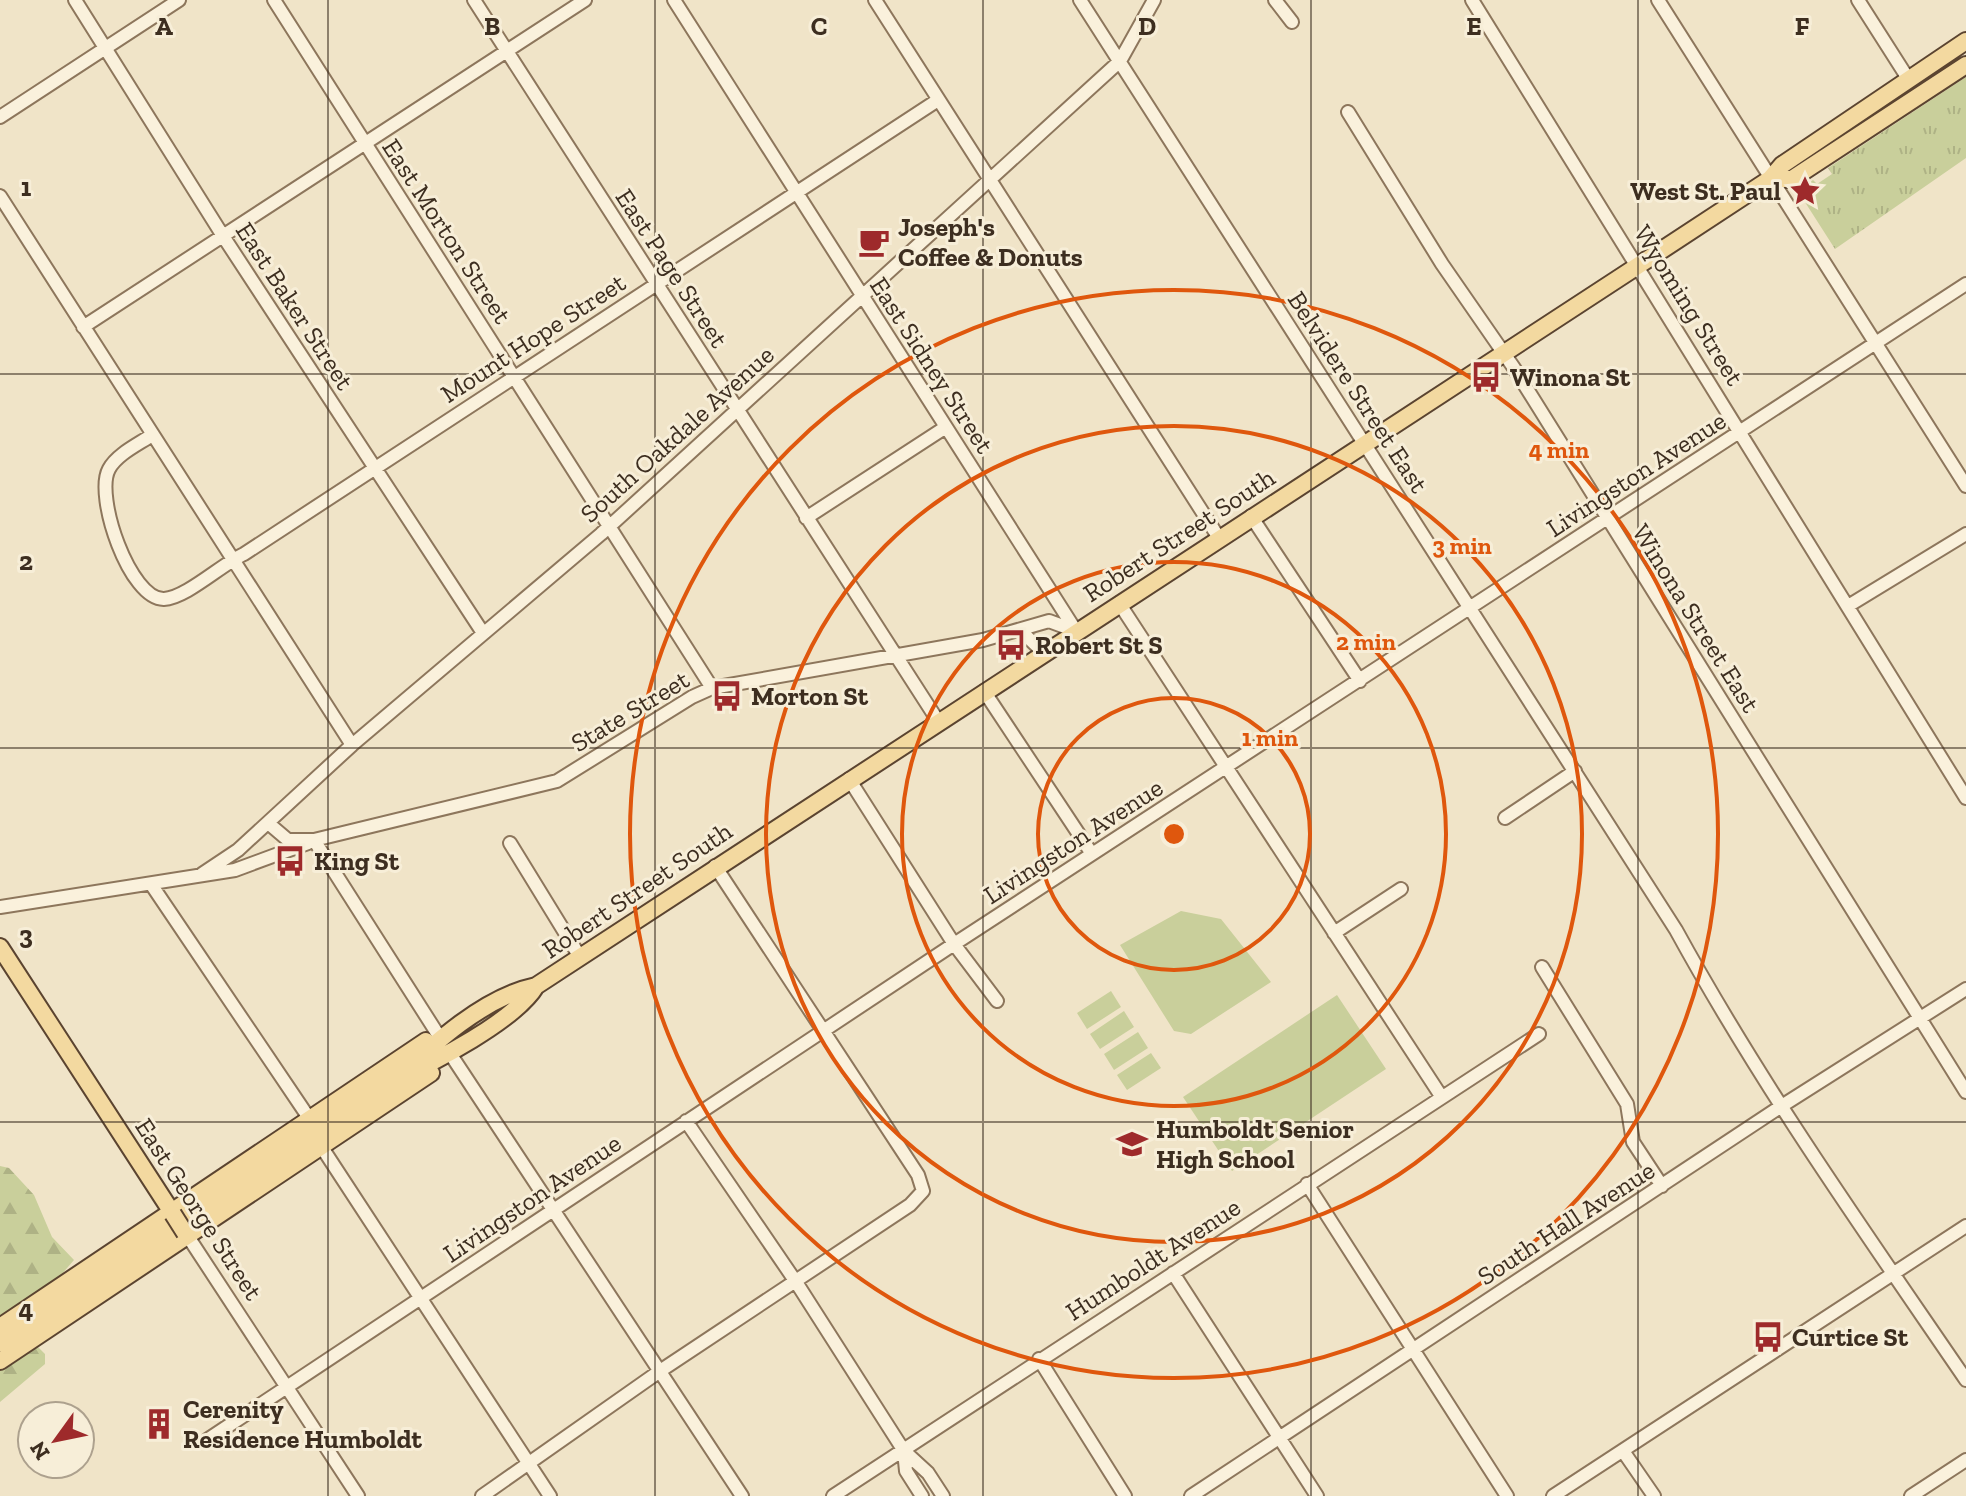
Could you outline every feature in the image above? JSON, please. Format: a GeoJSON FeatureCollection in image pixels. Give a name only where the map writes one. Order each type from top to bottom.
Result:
{"type":"FeatureCollection","features":[{"type":"Feature","properties":{"kind":"main road","name":"Robert Street South"},"geometry":{"type":"LineString","coordinates":[[0,1343],[395,1080],[468,1030],[515,991],[536,986],[715,866],[1639,265],[1770,179],[1782,165],[1966,41]]}},
{"type":"Feature","properties":{"kind":"main road","name":"Robert Street South"},"geometry":{"type":"LineString","coordinates":[[1770,179],[1792,179],[1966,65]]}},
{"type":"Feature","properties":{"kind":"main road","name":"East George Street"},"geometry":{"type":"LineString","coordinates":[[3,955],[186,1234]]}},
{"type":"Feature","properties":{"kind":"main road"},"geometry":{"type":"LineString","coordinates":[[0,1327],[437,1033],[468,1030]]}},
{"type":"Feature","properties":{"kind":"main road"},"geometry":{"type":"LineString","coordinates":[[0,1361],[453,1058],[468,1030]]}},
{"type":"Feature","properties":{"kind":"street","name":"East Baker Street"},"geometry":{"type":"LineString","coordinates":[[75,0],[223,236],[483,633]]}},
{"type":"Feature","properties":{"kind":"street"},"geometry":{"type":"LineString","coordinates":[[0,117],[179,0]]}},
{"type":"Feature","properties":{"kind":"street","name":"East Morton Street"},"geometry":{"type":"LineString","coordinates":[[274,0],[712,688]]}},
{"type":"Feature","properties":{"kind":"street","name":"East Page Street"},"geometry":{"type":"LineString","coordinates":[[474,0],[938,721]]}},
{"type":"Feature","properties":{"kind":"street"},"geometry":{"type":"LineString","coordinates":[[83,327],[585,0]]}},
{"type":"Feature","properties":{"kind":"street","name":"East Sidney Street"},"geometry":{"type":"LineString","coordinates":[[674,0],[1076,631]]}},
{"type":"Feature","properties":{"kind":"street"},"geometry":{"type":"LineString","coordinates":[[875,0],[1219,538]]}},
{"type":"Feature","properties":{"kind":"street","name":"Belvidere Street East"},"geometry":{"type":"LineString","coordinates":[[1080,0],[1676,930],[1725,1020],[1780,1107],[1966,1380]]}},
{"type":"Feature","properties":{"kind":"street","name":"South Oakdale Avenue"},"geometry":{"type":"LineString","coordinates":[[202,874],[232,855],[352,745],[609,526],[1120,61],[1154,0]]}},
{"type":"Feature","properties":{"kind":"street"},"geometry":{"type":"LineString","coordinates":[[1275,0],[1292,22]]}},
{"type":"Feature","properties":{"kind":"street","name":"Wyoming Street"},"geometry":{"type":"LineString","coordinates":[[1472,0],[1639,265],[1966,798]]}},
{"type":"Feature","properties":{"kind":"street"},"geometry":{"type":"LineString","coordinates":[[1658,0],[1966,486]]}},
{"type":"Feature","properties":{"kind":"street"},"geometry":{"type":"LineString","coordinates":[[1858,0],[1909,80]]}},
{"type":"Feature","properties":{"kind":"street","name":"Mount Hope Street"},"geometry":{"type":"LineString","coordinates":[[152,435],[115,461],[106,478],[110,523],[139,585],[152,597],[169,599],[374,469],[938,100]]}},
{"type":"Feature","properties":{"kind":"street","name":"Winona Street East"},"geometry":{"type":"LineString","coordinates":[[1348,112],[1442,264],[1503,353],[1966,1092]]}},
{"type":"Feature","properties":{"kind":"street"},"geometry":{"type":"LineString","coordinates":[[0,196],[352,745]]}},
{"type":"Feature","properties":{"kind":"street","name":"Livingston Avenue"},"geometry":{"type":"LineString","coordinates":[[207,1440],[954,944],[1966,284]]}},
{"type":"Feature","properties":{"kind":"street"},"geometry":{"type":"LineString","coordinates":[[806,518],[946,427]]}},
{"type":"Feature","properties":{"kind":"street"},"geometry":{"type":"LineString","coordinates":[[1251,516],[1360,681]]}},
{"type":"Feature","properties":{"kind":"street"},"geometry":{"type":"LineString","coordinates":[[1848,606],[1966,534]]}},
{"type":"Feature","properties":{"kind":"street"},"geometry":{"type":"LineString","coordinates":[[1119,603],[1441,1096]]}},
{"type":"Feature","properties":{"kind":"street","name":"State Street"},"geometry":{"type":"LineString","coordinates":[[0,907],[242,868],[314,840],[557,781],[712,688],[1021,631],[1049,621],[1076,631]]}},
{"type":"Feature","properties":{"kind":"street"},"geometry":{"type":"LineString","coordinates":[[1021,631],[1043,652]]}},
{"type":"Feature","properties":{"kind":"street"},"geometry":{"type":"LineString","coordinates":[[984,691],[1092,854]]}},
{"type":"Feature","properties":{"kind":"street"},"geometry":{"type":"LineString","coordinates":[[1505,818],[1575,771]]}},
{"type":"Feature","properties":{"kind":"street"},"geometry":{"type":"LineString","coordinates":[[849,779],[954,944],[997,1001]]}},
{"type":"Feature","properties":{"kind":"street","name":"State Street"},"geometry":{"type":"LineString","coordinates":[[268,823],[288,840],[314,840]]}},
{"type":"Feature","properties":{"kind":"street"},"geometry":{"type":"LineString","coordinates":[[314,840],[437,1033]]}},
{"type":"Feature","properties":{"kind":"street"},"geometry":{"type":"LineString","coordinates":[[510,843],[580,957]]}},
{"type":"Feature","properties":{"kind":"street"},"geometry":{"type":"LineString","coordinates":[[482,1496],[660,1371],[910,1205],[923,1191],[918,1175],[821,1032],[715,866]]}},
{"type":"Feature","properties":{"kind":"street"},"geometry":{"type":"LineString","coordinates":[[151,884],[309,1118]]}},
{"type":"Feature","properties":{"kind":"street"},"geometry":{"type":"LineString","coordinates":[[1334,933],[1401,889]]}},
{"type":"Feature","properties":{"kind":"street"},"geometry":{"type":"LineString","coordinates":[[1542,967],[1627,1104],[1633,1142],[1662,1186]]}},
{"type":"Feature","properties":{"kind":"street","name":"South Hall Avenue"},"geometry":{"type":"LineString","coordinates":[[1191,1496],[1780,1107],[1966,989]]}},
{"type":"Feature","properties":{"kind":"street","name":"Humboldt Avenue"},"geometry":{"type":"LineString","coordinates":[[833,1496],[1539,1034]]}},
{"type":"Feature","properties":{"kind":"street"},"geometry":{"type":"LineString","coordinates":[[453,1058],[742,1496]]}},
{"type":"Feature","properties":{"kind":"street"},"geometry":{"type":"LineString","coordinates":[[686,1121],[796,1282],[904,1451],[928,1473],[943,1496]]}},
{"type":"Feature","properties":{"kind":"street"},"geometry":{"type":"LineString","coordinates":[[321,1146],[550,1496]]}},
{"type":"Feature","properties":{"kind":"street"},"geometry":{"type":"LineString","coordinates":[[1307,1184],[1507,1496]]}},
{"type":"Feature","properties":{"kind":"street"},"geometry":{"type":"LineString","coordinates":[[1553,1496],[1966,1226]]}},
{"type":"Feature","properties":{"kind":"street","name":"East George Street"},"geometry":{"type":"LineString","coordinates":[[186,1234],[358,1496]]}},
{"type":"Feature","properties":{"kind":"street"},"geometry":{"type":"LineString","coordinates":[[1173,1273],[1317,1496]]}},
{"type":"Feature","properties":{"kind":"street"},"geometry":{"type":"LineString","coordinates":[[1039,1359],[1125,1496]]}},
{"type":"Feature","properties":{"kind":"street"},"geometry":{"type":"LineString","coordinates":[[904,1451],[906,1471],[922,1496]]}},
{"type":"Feature","properties":{"kind":"street"},"geometry":{"type":"LineString","coordinates":[[1623,1451],[1654,1496]]}},
{"type":"Feature","properties":{"kind":"street"},"geometry":{"type":"LineString","coordinates":[[1911,1496],[1966,1460]]}},
{"type":"Feature","properties":{"kind":"green space"},"geometry":{"type":"Polygon","coordinates":[[[1966,77],[1966,158],[1835,249],[1803,199],[1802,189],[1813,180],[1817,184],[1832,174],[1828,168],[1966,77]]]}},
{"type":"Feature","properties":{"kind":"green space"},"geometry":{"type":"Polygon","coordinates":[[[1181,911],[1221,919],[1271,982],[1191,1034],[1174,1031],[1120,945],[1181,911]]]}},
{"type":"Feature","properties":{"kind":"green space"},"geometry":{"type":"Polygon","coordinates":[[[1111,991],[1121,1007],[1087,1029],[1077,1013],[1111,991]]]}},
{"type":"Feature","properties":{"kind":"green space"},"geometry":{"type":"Polygon","coordinates":[[[1337,995],[1386,1069],[1232,1171],[1183,1097],[1337,995]]]}},
{"type":"Feature","properties":{"kind":"green space"},"geometry":{"type":"Polygon","coordinates":[[[1124,1011],[1134,1027],[1100,1049],[1090,1034],[1124,1011]]]}},
{"type":"Feature","properties":{"kind":"green space"},"geometry":{"type":"Polygon","coordinates":[[[1138,1032],[1148,1048],[1114,1070],[1104,1054],[1138,1032]]]}},
{"type":"Feature","properties":{"kind":"green space"},"geometry":{"type":"Polygon","coordinates":[[[1151,1053],[1161,1068],[1127,1090],[1117,1075],[1151,1053]]]}},
{"type":"Feature","properties":{"kind":"green space"},"geometry":{"type":"Polygon","coordinates":[[[0,1166],[9,1168],[34,1195],[52,1237],[74,1260],[61,1275],[0,1316],[0,1166]]]}},
{"type":"Feature","properties":{"kind":"green space"},"geometry":{"type":"Polygon","coordinates":[[[36,1345],[45,1354],[45,1364],[0,1402],[0,1368],[36,1345]]]}},
{"type":"Feature","properties":{"kind":"place","name":"West St. Paul"},"geometry":{"type":"Point","coordinates":[1805,191]}},
{"type":"Feature","properties":{"kind":"place","name":"Joseph's Coffee & Donuts"},"geometry":{"type":"Point","coordinates":[874,242]}},
{"type":"Feature","properties":{"kind":"place","name":"Winona St"},"geometry":{"type":"Point","coordinates":[1486,377]}},
{"type":"Feature","properties":{"kind":"place","name":"Robert St S"},"geometry":{"type":"Point","coordinates":[1011,645]}},
{"type":"Feature","properties":{"kind":"place","name":"Morton St"},"geometry":{"type":"Point","coordinates":[727,696]}},
{"type":"Feature","properties":{"kind":"place","name":"King St"},"geometry":{"type":"Point","coordinates":[290,861]}},
{"type":"Feature","properties":{"kind":"place","name":"Humboldt Senior High School"},"geometry":{"type":"Point","coordinates":[1132,1144]}},
{"type":"Feature","properties":{"kind":"place","name":"Curtice St"},"geometry":{"type":"Point","coordinates":[1768,1337]}},
{"type":"Feature","properties":{"kind":"place","name":"Cerenity Residence Humboldt"},"geometry":{"type":"Point","coordinates":[159,1424]}}]}
